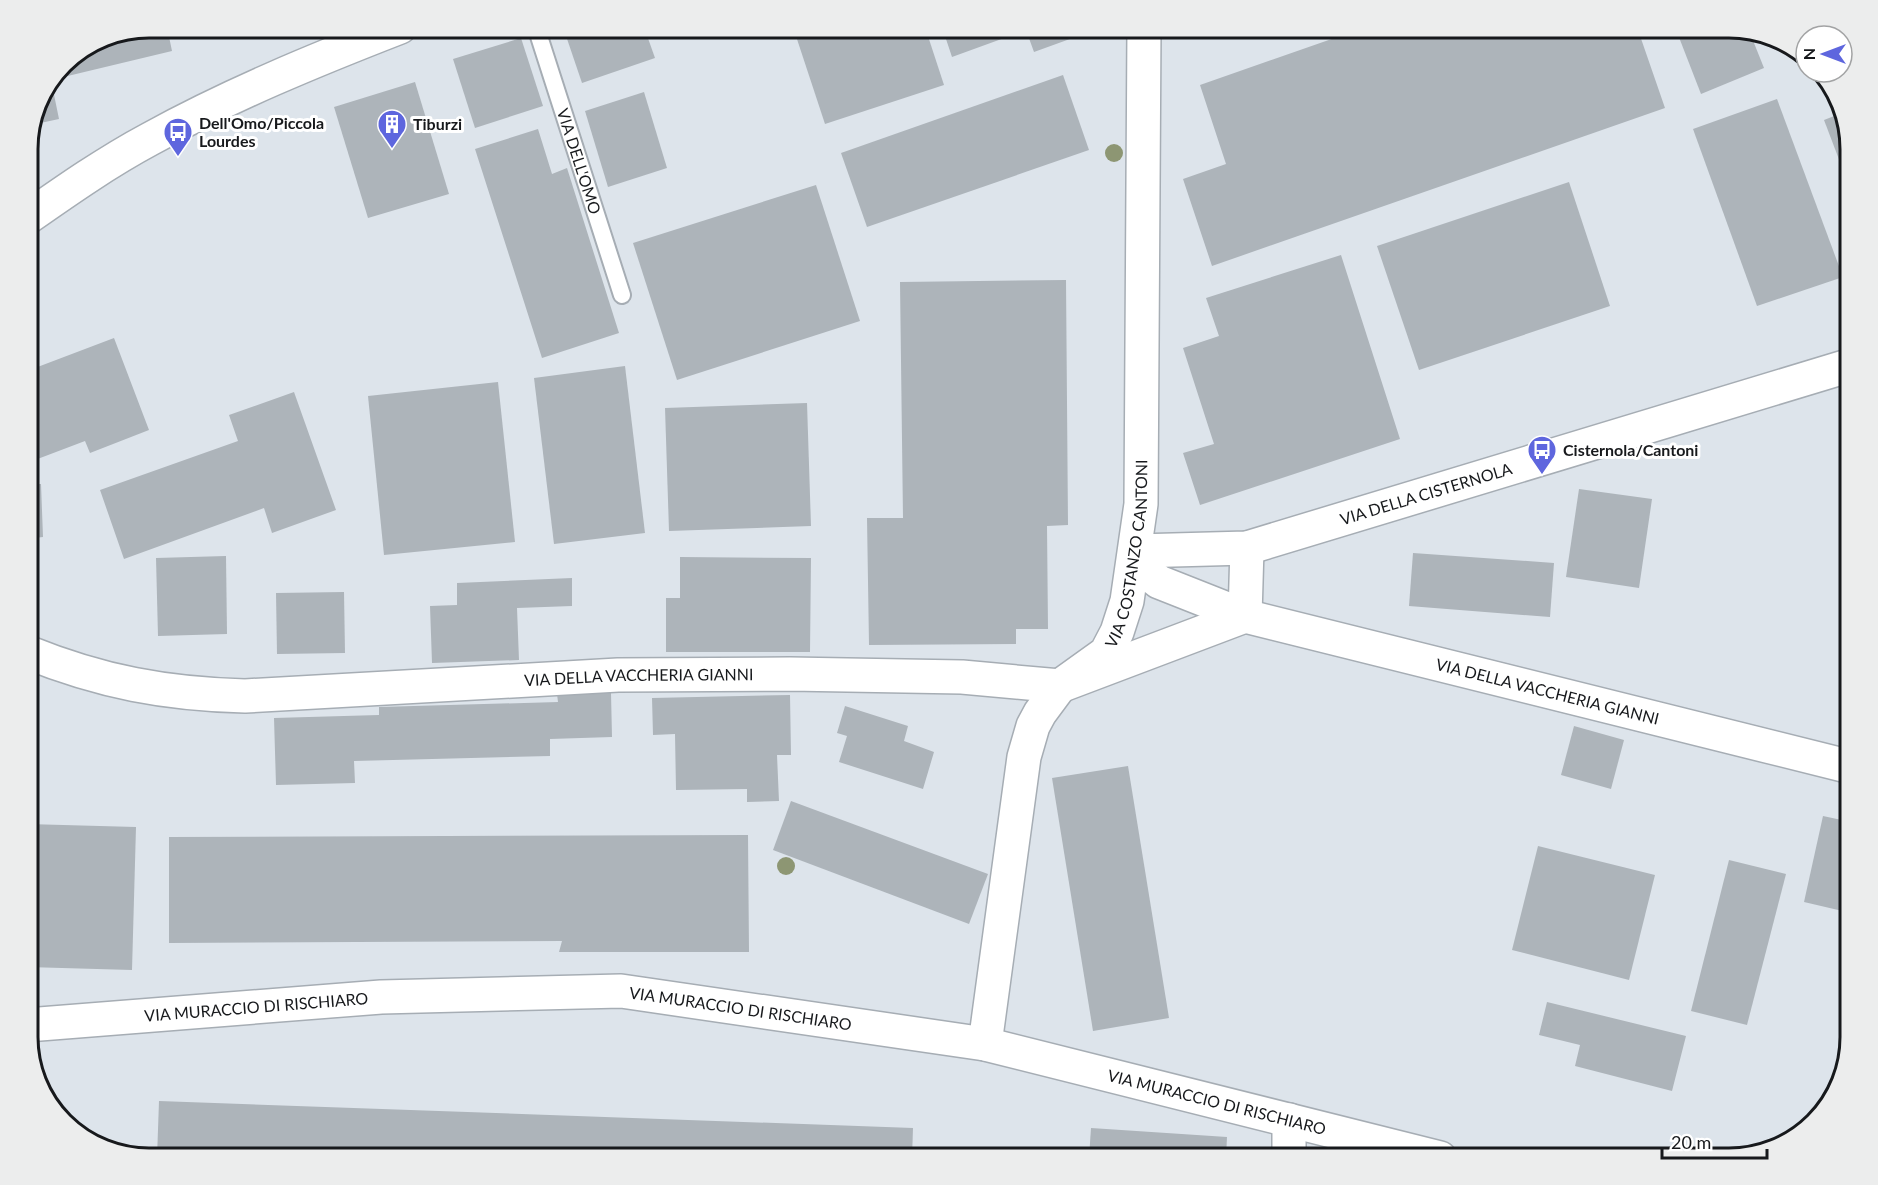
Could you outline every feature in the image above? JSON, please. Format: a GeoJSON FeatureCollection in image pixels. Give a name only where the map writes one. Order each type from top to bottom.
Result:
{"type":"FeatureCollection","features":[{"type":"Feature","properties":{"kind":"street"},"geometry":{"type":"LineString","coordinates":[[38,211],[105,165],[151,138],[243,93],[374,38]]}},
{"type":"Feature","properties":{"kind":"street","name":"VIA COSTANZO CANTONI"},"geometry":{"type":"LineString","coordinates":[[985,1044],[1024,757],[1033,726],[1060,686],[1106,653],[1127,600],[1136,550],[1141,504],[1144,38]]}},
{"type":"Feature","properties":{"kind":"street","name":"VIA DELLA CISTERNOLA"},"geometry":{"type":"LineString","coordinates":[[1136,550],[1247,548],[1840,368]]}},
{"type":"Feature","properties":{"kind":"street"},"geometry":{"type":"LineString","coordinates":[[1245,616],[1247,548]]}},
{"type":"Feature","properties":{"kind":"street","name":"VIA DELLA VACCHERIA GIANNI"},"geometry":{"type":"LineString","coordinates":[[1136,550],[1145,571],[1159,582],[1245,616],[1840,763]]}},
{"type":"Feature","properties":{"kind":"street","name":"VIA DELLA VACCHERIA GIANNI"},"geometry":{"type":"LineString","coordinates":[[38,656],[62,666],[138,687],[197,695],[245,696],[629,675],[790,674],[962,677],[1060,686],[1245,616]]}},
{"type":"Feature","properties":{"kind":"street","name":"VIA MURACCIO DI RISCHIARO"},"geometry":{"type":"LineString","coordinates":[[38,1023],[381,997],[621,992],[985,1044],[1400,1148]]}},
{"type":"Feature","properties":{"kind":"street"},"geometry":{"type":"LineString","coordinates":[[1288,1148],[1289,1120]]}},
{"type":"Feature","properties":{"kind":"lane","name":"VIA DELL'OMO"},"geometry":{"type":"LineString","coordinates":[[540,38],[622,295]]}},
{"type":"Feature","properties":{"kind":"building"},"geometry":{"type":"Polygon","coordinates":[[[134,38],[169,38],[172,51],[64,77],[93,52],[120,41],[134,38]]]}},
{"type":"Feature","properties":{"kind":"building"},"geometry":{"type":"Polygon","coordinates":[[[521,38],[543,106],[475,128],[453,59],[521,38]]]}},
{"type":"Feature","properties":{"kind":"building"},"geometry":{"type":"Polygon","coordinates":[[[567,38],[648,38],[655,58],[582,83],[567,38]]]}},
{"type":"Feature","properties":{"kind":"building"},"geometry":{"type":"Polygon","coordinates":[[[797,38],[929,38],[944,85],[825,124],[797,38]]]}},
{"type":"Feature","properties":{"kind":"building"},"geometry":{"type":"Polygon","coordinates":[[[946,38],[1004,38],[952,57],[946,38]]]}},
{"type":"Feature","properties":{"kind":"building"},"geometry":{"type":"Polygon","coordinates":[[[1029,38],[1073,38],[1034,52],[1029,38]]]}},
{"type":"Feature","properties":{"kind":"building"},"geometry":{"type":"Polygon","coordinates":[[[1335,38],[1641,38],[1665,108],[1212,266],[1183,179],[1226,164],[1200,85],[1335,38]]]}},
{"type":"Feature","properties":{"kind":"building"},"geometry":{"type":"Polygon","coordinates":[[[1679,38],[1744,38],[1753,40],[1764,68],[1701,94],[1679,38]]]}},
{"type":"Feature","properties":{"kind":"building"},"geometry":{"type":"Polygon","coordinates":[[[1063,75],[1089,150],[867,227],[841,153],[1063,75]]]}},
{"type":"Feature","properties":{"kind":"building","name":"Tiburzi"},"geometry":{"type":"Polygon","coordinates":[[[415,82],[449,194],[368,218],[334,107],[415,82]]]}},
{"type":"Feature","properties":{"kind":"building"},"geometry":{"type":"Polygon","coordinates":[[[53,92],[59,119],[41,123],[53,92]]]}},
{"type":"Feature","properties":{"kind":"building"},"geometry":{"type":"Polygon","coordinates":[[[644,92],[667,168],[608,187],[585,111],[644,92]]]}},
{"type":"Feature","properties":{"kind":"building"},"geometry":{"type":"Polygon","coordinates":[[[1777,99],[1840,269],[1840,278],[1757,306],[1693,129],[1777,99]]]}},
{"type":"Feature","properties":{"kind":"building"},"geometry":{"type":"Polygon","coordinates":[[[1835,116],[1840,134],[1840,162],[1824,120],[1835,116]]]}},
{"type":"Feature","properties":{"kind":"building"},"geometry":{"type":"Polygon","coordinates":[[[538,129],[552,174],[567,168],[619,333],[542,358],[475,149],[538,129]]]}},
{"type":"Feature","properties":{"kind":"building"},"geometry":{"type":"Polygon","coordinates":[[[1569,182],[1610,306],[1419,370],[1377,246],[1569,182]]]}},
{"type":"Feature","properties":{"kind":"building"},"geometry":{"type":"Polygon","coordinates":[[[816,185],[860,321],[677,380],[633,243],[816,185]]]}},
{"type":"Feature","properties":{"kind":"building"},"geometry":{"type":"Polygon","coordinates":[[[1341,255],[1400,439],[1200,505],[1183,453],[1214,444],[1183,348],[1219,336],[1206,298],[1341,255]]]}},
{"type":"Feature","properties":{"kind":"building"},"geometry":{"type":"Polygon","coordinates":[[[1066,280],[1068,525],[1047,526],[1048,629],[1016,629],[1016,644],[869,645],[867,518],[903,518],[900,282],[1066,280]]]}},
{"type":"Feature","properties":{"kind":"building"},"geometry":{"type":"Polygon","coordinates":[[[114,338],[149,430],[90,453],[85,441],[38,459],[38,367],[114,338]]]}},
{"type":"Feature","properties":{"kind":"building"},"geometry":{"type":"Polygon","coordinates":[[[625,366],[645,533],[554,544],[534,378],[625,366]]]}},
{"type":"Feature","properties":{"kind":"building"},"geometry":{"type":"Polygon","coordinates":[[[498,382],[515,542],[384,555],[368,396],[498,382]]]}},
{"type":"Feature","properties":{"kind":"building"},"geometry":{"type":"Polygon","coordinates":[[[294,392],[336,510],[272,533],[264,508],[124,559],[100,490],[238,441],[229,415],[294,392]]]}},
{"type":"Feature","properties":{"kind":"building"},"geometry":{"type":"Polygon","coordinates":[[[807,403],[811,526],[669,531],[665,408],[807,403]]]}},
{"type":"Feature","properties":{"kind":"building"},"geometry":{"type":"Polygon","coordinates":[[[38,484],[41,484],[43,537],[38,538],[38,484]]]}},
{"type":"Feature","properties":{"kind":"building"},"geometry":{"type":"Polygon","coordinates":[[[1579,489],[1652,499],[1639,588],[1566,577],[1579,489]]]}},
{"type":"Feature","properties":{"kind":"building"},"geometry":{"type":"Polygon","coordinates":[[[1413,553],[1554,563],[1550,617],[1409,606],[1413,553]]]}},
{"type":"Feature","properties":{"kind":"building"},"geometry":{"type":"Polygon","coordinates":[[[226,556],[227,634],[158,636],[156,558],[226,556]]]}},
{"type":"Feature","properties":{"kind":"building"},"geometry":{"type":"Polygon","coordinates":[[[680,557],[811,558],[810,652],[666,652],[666,598],[680,598],[680,557]]]}},
{"type":"Feature","properties":{"kind":"building"},"geometry":{"type":"Polygon","coordinates":[[[572,578],[572,606],[517,608],[519,660],[432,663],[430,606],[457,605],[457,583],[572,578]]]}},
{"type":"Feature","properties":{"kind":"building"},"geometry":{"type":"Polygon","coordinates":[[[344,592],[345,653],[277,654],[276,593],[344,592]]]}},
{"type":"Feature","properties":{"kind":"building"},"geometry":{"type":"Polygon","coordinates":[[[611,693],[612,737],[550,739],[550,756],[354,761],[355,783],[276,785],[274,718],[379,715],[379,707],[558,702],[557,694],[611,693]]]}},
{"type":"Feature","properties":{"kind":"building"},"geometry":{"type":"Polygon","coordinates":[[[790,695],[791,755],[777,755],[779,801],[747,802],[747,789],[676,790],[675,734],[653,735],[652,698],[790,695]]]}},
{"type":"Feature","properties":{"kind":"building"},"geometry":{"type":"Polygon","coordinates":[[[845,706],[908,726],[904,741],[934,752],[923,789],[839,762],[847,736],[837,733],[845,706]]]}},
{"type":"Feature","properties":{"kind":"building"},"geometry":{"type":"Polygon","coordinates":[[[1574,726],[1624,740],[1611,789],[1561,775],[1574,726]]]}},
{"type":"Feature","properties":{"kind":"building"},"geometry":{"type":"Polygon","coordinates":[[[1128,766],[1169,1018],[1093,1031],[1052,778],[1128,766]]]}},
{"type":"Feature","properties":{"kind":"building"},"geometry":{"type":"Polygon","coordinates":[[[791,801],[988,874],[969,924],[773,850],[791,801]]]}},
{"type":"Feature","properties":{"kind":"building"},"geometry":{"type":"Polygon","coordinates":[[[1823,816],[1840,820],[1840,910],[1804,902],[1823,816]]]}},
{"type":"Feature","properties":{"kind":"building"},"geometry":{"type":"Polygon","coordinates":[[[38,824],[136,827],[132,970],[38,967],[38,824]]]}},
{"type":"Feature","properties":{"kind":"building"},"geometry":{"type":"Polygon","coordinates":[[[748,835],[749,952],[559,952],[562,941],[169,943],[169,837],[748,835]]]}},
{"type":"Feature","properties":{"kind":"building"},"geometry":{"type":"Polygon","coordinates":[[[1538,846],[1655,875],[1629,980],[1512,950],[1538,846]]]}},
{"type":"Feature","properties":{"kind":"building"},"geometry":{"type":"Polygon","coordinates":[[[1729,860],[1786,874],[1747,1025],[1691,1011],[1729,860]]]}},
{"type":"Feature","properties":{"kind":"building"},"geometry":{"type":"Polygon","coordinates":[[[1547,1002],[1686,1036],[1672,1091],[1575,1066],[1580,1045],[1539,1035],[1547,1002]]]}},
{"type":"Feature","properties":{"kind":"building"},"geometry":{"type":"Polygon","coordinates":[[[159,1101],[913,1128],[912,1148],[157,1148],[159,1101]]]}},
{"type":"Feature","properties":{"kind":"building"},"geometry":{"type":"Polygon","coordinates":[[[1091,1128],[1227,1137],[1226,1148],[1090,1148],[1091,1128]]]}},
{"type":"Feature","properties":{"kind":"place","name":"Tiburzi"},"geometry":{"type":"Point","coordinates":[392,150]}},
{"type":"Feature","properties":{"kind":"place","name":"Dell'Omo/Piccola Lourdes"},"geometry":{"type":"Point","coordinates":[178,158]}},
{"type":"Feature","properties":{"kind":"place","name":"Cisternola/Cantoni"},"geometry":{"type":"Point","coordinates":[1542,476]}}]}
